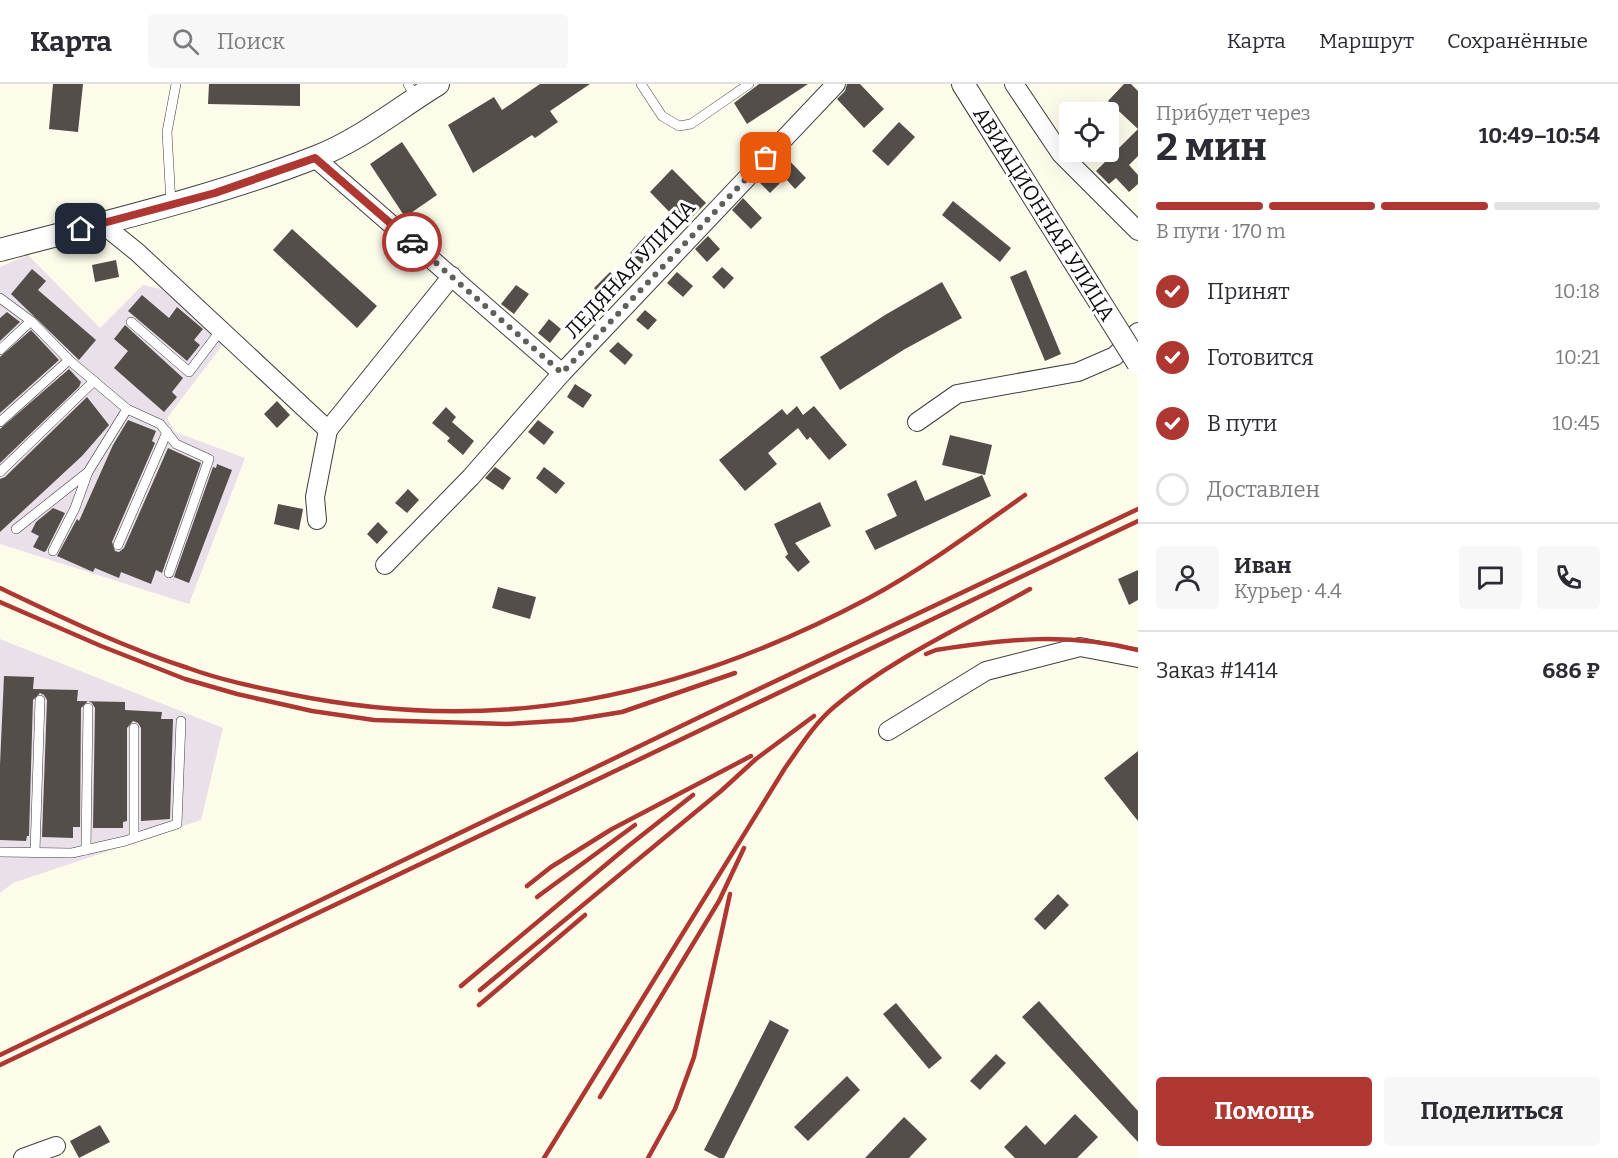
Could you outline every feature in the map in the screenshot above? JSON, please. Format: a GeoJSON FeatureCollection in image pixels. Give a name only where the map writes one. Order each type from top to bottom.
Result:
{"type":"FeatureCollection","features":[{"type":"Feature","properties":{"kind":"street"},"geometry":{"type":"LineString","coordinates":[[0,250],[215,193],[315,158],[351,140],[412,91],[438,84]]}},
{"type":"Feature","properties":{"kind":"street","name":"ЛЕДЯНАЯ УЛИЦА"},"geometry":{"type":"LineString","coordinates":[[385,565],[471,477],[562,373],[836,84]]}},
{"type":"Feature","properties":{"kind":"street","name":"АВИАЦИОННАЯ УЛИЦА"},"geometry":{"type":"LineString","coordinates":[[963,84],[1138,363]]}},
{"type":"Feature","properties":{"kind":"street","name":"АВИАЦИОННАЯ УЛИЦА"},"geometry":{"type":"LineString","coordinates":[[1014,84],[1061,154],[1138,231]]}},
{"type":"Feature","properties":{"kind":"street"},"geometry":{"type":"LineString","coordinates":[[315,158],[562,373]]}},
{"type":"Feature","properties":{"kind":"street"},"geometry":{"type":"LineString","coordinates":[[101,223],[137,252],[328,430]]}},
{"type":"Feature","properties":{"kind":"street"},"geometry":{"type":"LineString","coordinates":[[317,520],[315,497],[328,430],[452,276]]}},
{"type":"Feature","properties":{"kind":"street","name":"АВИАЦИОННАЯ УЛИЦА"},"geometry":{"type":"LineString","coordinates":[[917,422],[957,394],[1078,372],[1115,356],[1138,332]]}},
{"type":"Feature","properties":{"kind":"street"},"geometry":{"type":"LineString","coordinates":[[888,731],[986,671],[1080,647],[1138,658]]}},
{"type":"Feature","properties":{"kind":"street"},"geometry":{"type":"LineString","coordinates":[[23,1158],[56,1146]]}},
{"type":"Feature","properties":{"kind":"lane"},"geometry":{"type":"LineString","coordinates":[[171,205],[167,132],[176,84]]}},
{"type":"Feature","properties":{"kind":"lane"},"geometry":{"type":"LineString","coordinates":[[641,84],[662,116],[679,126],[691,124],[749,84]]}},
{"type":"Feature","properties":{"kind":"lane"},"geometry":{"type":"LineString","coordinates":[[0,298],[31,321],[69,360],[127,408],[160,424],[176,444],[208,459],[169,573]]}},
{"type":"Feature","properties":{"kind":"lane"},"geometry":{"type":"LineString","coordinates":[[0,350],[31,321]]}},
{"type":"Feature","properties":{"kind":"lane"},"geometry":{"type":"LineString","coordinates":[[131,322],[189,372],[221,330]]}},
{"type":"Feature","properties":{"kind":"lane"},"geometry":{"type":"LineString","coordinates":[[0,422],[69,360]]}},
{"type":"Feature","properties":{"kind":"lane"},"geometry":{"type":"LineString","coordinates":[[0,472],[94,381]]}},
{"type":"Feature","properties":{"kind":"lane"},"geometry":{"type":"LineString","coordinates":[[53,551],[75,508],[88,472],[127,408]]}},
{"type":"Feature","properties":{"kind":"lane"},"geometry":{"type":"LineString","coordinates":[[118,544],[167,432]]}},
{"type":"Feature","properties":{"kind":"lane"},"geometry":{"type":"LineString","coordinates":[[16,529],[88,472]]}},
{"type":"Feature","properties":{"kind":"lane"},"geometry":{"type":"LineString","coordinates":[[35,851],[40,700]]}},
{"type":"Feature","properties":{"kind":"lane"},"geometry":{"type":"LineString","coordinates":[[86,850],[88,708]]}},
{"type":"Feature","properties":{"kind":"lane"},"geometry":{"type":"LineString","coordinates":[[0,852],[72,853],[177,824],[181,721]]}},
{"type":"Feature","properties":{"kind":"lane"},"geometry":{"type":"LineString","coordinates":[[134,728],[134,837]]}},
{"type":"Feature","properties":{"kind":"shaded area"},"geometry":{"type":"Polygon","coordinates":[[[28,255],[100,328],[143,285],[161,289],[224,343],[167,418],[175,432],[245,458],[189,604],[0,544],[0,267],[28,255]]]}},
{"type":"Feature","properties":{"kind":"shaded area"},"geometry":{"type":"Polygon","coordinates":[[[0,639],[223,728],[201,820],[13,883],[0,893],[0,639]]]}},
{"type":"Feature","properties":{"kind":"building"},"geometry":{"type":"Polygon","coordinates":[[[53,84],[83,84],[78,132],[49,129],[53,84]]]}},
{"type":"Feature","properties":{"kind":"building"},"geometry":{"type":"Polygon","coordinates":[[[209,84],[300,84],[300,106],[208,104],[209,84]]]}},
{"type":"Feature","properties":{"kind":"building"},"geometry":{"type":"Polygon","coordinates":[[[540,84],[590,84],[550,111],[558,122],[535,138],[532,135],[473,173],[448,125],[494,97],[502,110],[540,84]]]}},
{"type":"Feature","properties":{"kind":"building"},"geometry":{"type":"Polygon","coordinates":[[[759,84],[808,84],[747,124],[734,103],[759,84]]]}},
{"type":"Feature","properties":{"kind":"building"},"geometry":{"type":"Polygon","coordinates":[[[847,84],[860,84],[884,109],[864,128],[837,99],[845,91],[847,84]]]}},
{"type":"Feature","properties":{"kind":"building"},"geometry":{"type":"Polygon","coordinates":[[[1124,84],[1131,84],[1138,91],[1138,129],[1119,111],[1119,102],[1108,101],[1124,84]]]}},
{"type":"Feature","properties":{"kind":"building"},"geometry":{"type":"Polygon","coordinates":[[[899,122],[915,137],[888,166],[872,151],[899,122]]]}},
{"type":"Feature","properties":{"kind":"building"},"geometry":{"type":"Polygon","coordinates":[[[1138,129],[1138,156],[1129,165],[1138,175],[1138,184],[1129,192],[1116,178],[1109,184],[1096,171],[1105,162],[1119,162],[1119,148],[1138,129]]]}},
{"type":"Feature","properties":{"kind":"building"},"geometry":{"type":"Polygon","coordinates":[[[402,142],[437,195],[405,217],[370,164],[402,142]]]}},
{"type":"Feature","properties":{"kind":"building"},"geometry":{"type":"Polygon","coordinates":[[[784,155],[806,178],[795,189],[785,178],[770,193],[759,182],[784,155]]]}},
{"type":"Feature","properties":{"kind":"building"},"geometry":{"type":"Polygon","coordinates":[[[672,169],[706,203],[683,226],[650,192],[672,169]]]}},
{"type":"Feature","properties":{"kind":"building"},"geometry":{"type":"Polygon","coordinates":[[[743,198],[762,218],[751,229],[732,210],[743,198]]]}},
{"type":"Feature","properties":{"kind":"building"},"geometry":{"type":"Polygon","coordinates":[[[953,201],[1011,248],[1000,262],[942,215],[953,201]]]}},
{"type":"Feature","properties":{"kind":"building"},"geometry":{"type":"Polygon","coordinates":[[[292,229],[377,306],[357,328],[273,250],[292,229]]]}},
{"type":"Feature","properties":{"kind":"building"},"geometry":{"type":"Polygon","coordinates":[[[645,236],[657,246],[642,264],[630,253],[645,236]]]}},
{"type":"Feature","properties":{"kind":"building"},"geometry":{"type":"Polygon","coordinates":[[[708,236],[720,249],[707,262],[695,249],[708,236]]]}},
{"type":"Feature","properties":{"kind":"building"},"geometry":{"type":"Polygon","coordinates":[[[116,260],[119,277],[95,282],[92,265],[116,260]]]}},
{"type":"Feature","properties":{"kind":"building"},"geometry":{"type":"Polygon","coordinates":[[[722,267],[734,278],[724,289],[712,277],[722,267]]]}},
{"type":"Feature","properties":{"kind":"building"},"geometry":{"type":"Polygon","coordinates":[[[32,269],[46,281],[38,290],[96,340],[79,360],[11,294],[32,269]]]}},
{"type":"Feature","properties":{"kind":"building"},"geometry":{"type":"Polygon","coordinates":[[[1026,270],[1061,354],[1045,361],[1010,277],[1026,270]]]}},
{"type":"Feature","properties":{"kind":"building"},"geometry":{"type":"Polygon","coordinates":[[[610,272],[621,283],[604,299],[594,288],[610,272]]]}},
{"type":"Feature","properties":{"kind":"building"},"geometry":{"type":"Polygon","coordinates":[[[677,272],[693,286],[683,297],[667,283],[677,272]]]}},
{"type":"Feature","properties":{"kind":"building"},"geometry":{"type":"Polygon","coordinates":[[[942,282],[962,318],[905,349],[840,390],[820,357],[942,282]]]}},
{"type":"Feature","properties":{"kind":"building"},"geometry":{"type":"Polygon","coordinates":[[[516,285],[529,294],[514,314],[501,304],[516,285]]]}},
{"type":"Feature","properties":{"kind":"building"},"geometry":{"type":"Polygon","coordinates":[[[142,295],[169,318],[177,307],[203,329],[194,340],[200,345],[187,361],[128,311],[142,295]]]}},
{"type":"Feature","properties":{"kind":"building"},"geometry":{"type":"Polygon","coordinates":[[[645,310],[657,320],[648,330],[636,320],[645,310]]]}},
{"type":"Feature","properties":{"kind":"building"},"geometry":{"type":"Polygon","coordinates":[[[7,312],[20,322],[0,341],[0,318],[7,312]]]}},
{"type":"Feature","properties":{"kind":"building"},"geometry":{"type":"Polygon","coordinates":[[[549,319],[561,329],[550,343],[538,333],[549,319]]]}},
{"type":"Feature","properties":{"kind":"building"},"geometry":{"type":"Polygon","coordinates":[[[125,325],[183,378],[172,392],[177,397],[164,412],[114,368],[128,351],[114,339],[125,325]]]}},
{"type":"Feature","properties":{"kind":"building"},"geometry":{"type":"Polygon","coordinates":[[[31,330],[59,360],[0,413],[0,357],[31,330]]]}},
{"type":"Feature","properties":{"kind":"building"},"geometry":{"type":"Polygon","coordinates":[[[618,342],[633,355],[625,365],[609,351],[618,342]]]}},
{"type":"Feature","properties":{"kind":"building"},"geometry":{"type":"Polygon","coordinates":[[[69,369],[81,382],[79,387],[0,463],[0,429],[69,369]]]}},
{"type":"Feature","properties":{"kind":"building"},"geometry":{"type":"Polygon","coordinates":[[[575,384],[592,395],[583,408],[567,397],[575,384]]]}},
{"type":"Feature","properties":{"kind":"building"},"geometry":{"type":"Polygon","coordinates":[[[87,397],[109,425],[82,456],[0,532],[0,479],[5,477],[87,397]]]}},
{"type":"Feature","properties":{"kind":"building"},"geometry":{"type":"Polygon","coordinates":[[[277,401],[290,415],[277,428],[264,414],[277,401]]]}},
{"type":"Feature","properties":{"kind":"building"},"geometry":{"type":"Polygon","coordinates":[[[797,406],[803,415],[814,406],[847,445],[829,460],[810,437],[807,440],[798,428],[768,453],[777,464],[745,491],[719,460],[782,409],[787,415],[797,406]]]}},
{"type":"Feature","properties":{"kind":"building"},"geometry":{"type":"Polygon","coordinates":[[[446,407],[456,417],[452,422],[474,441],[463,455],[447,441],[450,438],[432,423],[446,407]]]}},
{"type":"Feature","properties":{"kind":"building"},"geometry":{"type":"Polygon","coordinates":[[[128,420],[156,431],[152,441],[155,443],[112,542],[115,551],[119,552],[124,548],[168,448],[201,463],[162,573],[156,570],[151,584],[121,572],[119,578],[95,568],[93,572],[57,556],[77,519],[79,521],[113,445],[128,420]]]}},
{"type":"Feature","properties":{"kind":"building"},"geometry":{"type":"Polygon","coordinates":[[[538,420],[554,432],[544,445],[528,432],[538,420]]]}},
{"type":"Feature","properties":{"kind":"building"},"geometry":{"type":"Polygon","coordinates":[[[950,435],[992,445],[985,475],[942,465],[950,435]]]}},
{"type":"Feature","properties":{"kind":"building"},"geometry":{"type":"Polygon","coordinates":[[[217,464],[232,470],[189,583],[174,577],[213,467],[216,468],[217,464]]]}},
{"type":"Feature","properties":{"kind":"building"},"geometry":{"type":"Polygon","coordinates":[[[495,467],[511,478],[503,490],[485,478],[495,467]]]}},
{"type":"Feature","properties":{"kind":"building"},"geometry":{"type":"Polygon","coordinates":[[[544,467],[565,483],[556,494],[536,478],[544,467]]]}},
{"type":"Feature","properties":{"kind":"building"},"geometry":{"type":"Polygon","coordinates":[[[982,475],[991,496],[875,550],[865,531],[897,516],[887,494],[916,480],[925,501],[982,475]]]}},
{"type":"Feature","properties":{"kind":"building"},"geometry":{"type":"Polygon","coordinates":[[[408,489],[419,500],[407,513],[395,503],[408,489]]]}},
{"type":"Feature","properties":{"kind":"building"},"geometry":{"type":"Polygon","coordinates":[[[820,502],[831,526],[795,543],[810,562],[798,572],[785,557],[788,554],[774,524],[820,502]]]}},
{"type":"Feature","properties":{"kind":"building"},"geometry":{"type":"Polygon","coordinates":[[[278,504],[303,509],[299,530],[274,524],[278,504]]]}},
{"type":"Feature","properties":{"kind":"building"},"geometry":{"type":"Polygon","coordinates":[[[53,508],[65,513],[44,552],[33,547],[39,536],[31,532],[36,522],[53,508]]]}},
{"type":"Feature","properties":{"kind":"building"},"geometry":{"type":"Polygon","coordinates":[[[378,522],[388,532],[377,544],[367,534],[378,522]]]}},
{"type":"Feature","properties":{"kind":"building"},"geometry":{"type":"Polygon","coordinates":[[[1138,570],[1138,600],[1129,605],[1118,579],[1138,570]]]}},
{"type":"Feature","properties":{"kind":"building"},"geometry":{"type":"Polygon","coordinates":[[[498,587],[536,597],[530,619],[492,608],[498,587]]]}},
{"type":"Feature","properties":{"kind":"building"},"geometry":{"type":"Polygon","coordinates":[[[4,676],[34,677],[33,689],[78,690],[77,701],[88,701],[81,708],[80,827],[73,827],[73,838],[42,837],[47,700],[40,693],[33,700],[29,836],[26,841],[0,840],[0,765],[4,676]]]}},
{"type":"Feature","properties":{"kind":"building"},"geometry":{"type":"Polygon","coordinates":[[[88,701],[125,702],[125,710],[162,712],[161,719],[173,719],[170,819],[141,821],[141,728],[133,721],[127,728],[127,821],[123,822],[123,828],[93,828],[95,708],[88,701]]]}},
{"type":"Feature","properties":{"kind":"building"},"geometry":{"type":"Polygon","coordinates":[[[1138,751],[1138,821],[1104,778],[1138,751]]]}},
{"type":"Feature","properties":{"kind":"building"},"geometry":{"type":"Polygon","coordinates":[[[1058,894],[1069,905],[1045,930],[1034,919],[1058,894]]]}},
{"type":"Feature","properties":{"kind":"building"},"geometry":{"type":"Polygon","coordinates":[[[1039,1001],[1138,1111],[1138,1142],[1022,1017],[1039,1001]]]}},
{"type":"Feature","properties":{"kind":"building"},"geometry":{"type":"Polygon","coordinates":[[[896,1003],[942,1058],[929,1069],[883,1014],[896,1003]]]}},
{"type":"Feature","properties":{"kind":"building"},"geometry":{"type":"Polygon","coordinates":[[[770,1020],[789,1030],[724,1158],[719,1158],[704,1150],[770,1020]]]}},
{"type":"Feature","properties":{"kind":"building"},"geometry":{"type":"Polygon","coordinates":[[[996,1054],[1006,1063],[980,1090],[970,1081],[996,1054]]]}},
{"type":"Feature","properties":{"kind":"building"},"geometry":{"type":"Polygon","coordinates":[[[847,1076],[860,1090],[808,1141],[794,1127],[847,1076]]]}},
{"type":"Feature","properties":{"kind":"building"},"geometry":{"type":"Polygon","coordinates":[[[1075,1114],[1098,1137],[1077,1158],[1015,1158],[1004,1147],[1026,1125],[1045,1145],[1075,1114]]]}},
{"type":"Feature","properties":{"kind":"building"},"geometry":{"type":"Polygon","coordinates":[[[904,1117],[927,1139],[909,1158],[865,1158],[904,1117]]]}},
{"type":"Feature","properties":{"kind":"building"},"geometry":{"type":"Polygon","coordinates":[[[100,1125],[110,1142],[79,1158],[70,1141],[100,1125]]]}},
{"type":"Feature","properties":{"kind":"railway"},"geometry":{"type":"LineString","coordinates":[[0,588],[140,651],[225,680],[289,694],[367,706],[442,711],[515,709],[587,700],[658,684],[729,661],[799,633],[869,598],[909,574],[1025,495]]}},
{"type":"Feature","properties":{"kind":"railway"},"geometry":{"type":"LineString","coordinates":[[0,1055],[704,715],[1138,509]]}},
{"type":"Feature","properties":{"kind":"railway"},"geometry":{"type":"LineString","coordinates":[[0,1065],[1138,521]]}},
{"type":"Feature","properties":{"kind":"railway"},"geometry":{"type":"LineString","coordinates":[[544,1158],[785,768],[820,721],[834,707],[879,674],[1030,589]]}},
{"type":"Feature","properties":{"kind":"railway"},"geometry":{"type":"LineString","coordinates":[[0,602],[101,646],[185,679],[237,694],[312,711],[374,720],[507,724],[572,720],[622,712],[735,673]]}},
{"type":"Feature","properties":{"kind":"railway"},"geometry":{"type":"LineString","coordinates":[[926,654],[962,646],[1037,639],[1086,641],[1138,650]]}},
{"type":"Feature","properties":{"kind":"railway"},"geometry":{"type":"LineString","coordinates":[[480,990],[721,791],[756,759],[814,716]]}},
{"type":"Feature","properties":{"kind":"railway"},"geometry":{"type":"LineString","coordinates":[[527,886],[551,867],[612,829],[751,756]]}},
{"type":"Feature","properties":{"kind":"railway"},"geometry":{"type":"LineString","coordinates":[[461,986],[627,847],[693,795]]}},
{"type":"Feature","properties":{"kind":"railway"},"geometry":{"type":"LineString","coordinates":[[537,897],[635,825]]}},
{"type":"Feature","properties":{"kind":"railway"},"geometry":{"type":"LineString","coordinates":[[600,1097],[719,901],[744,848]]}},
{"type":"Feature","properties":{"kind":"railway"},"geometry":{"type":"LineString","coordinates":[[648,1158],[675,1109],[694,1057],[730,894]]}},
{"type":"Feature","properties":{"kind":"railway"},"geometry":{"type":"LineString","coordinates":[[479,1005],[585,915]]}},
{"type":"Feature","properties":{"kind":"way so far"},"geometry":{"type":"LineString","coordinates":[[412,242],[562,373],[766,158]]}},
{"type":"Feature","properties":{"kind":"route"},"geometry":{"type":"LineString","coordinates":[[81,229],[215,193],[315,158],[412,242]]}}]}
